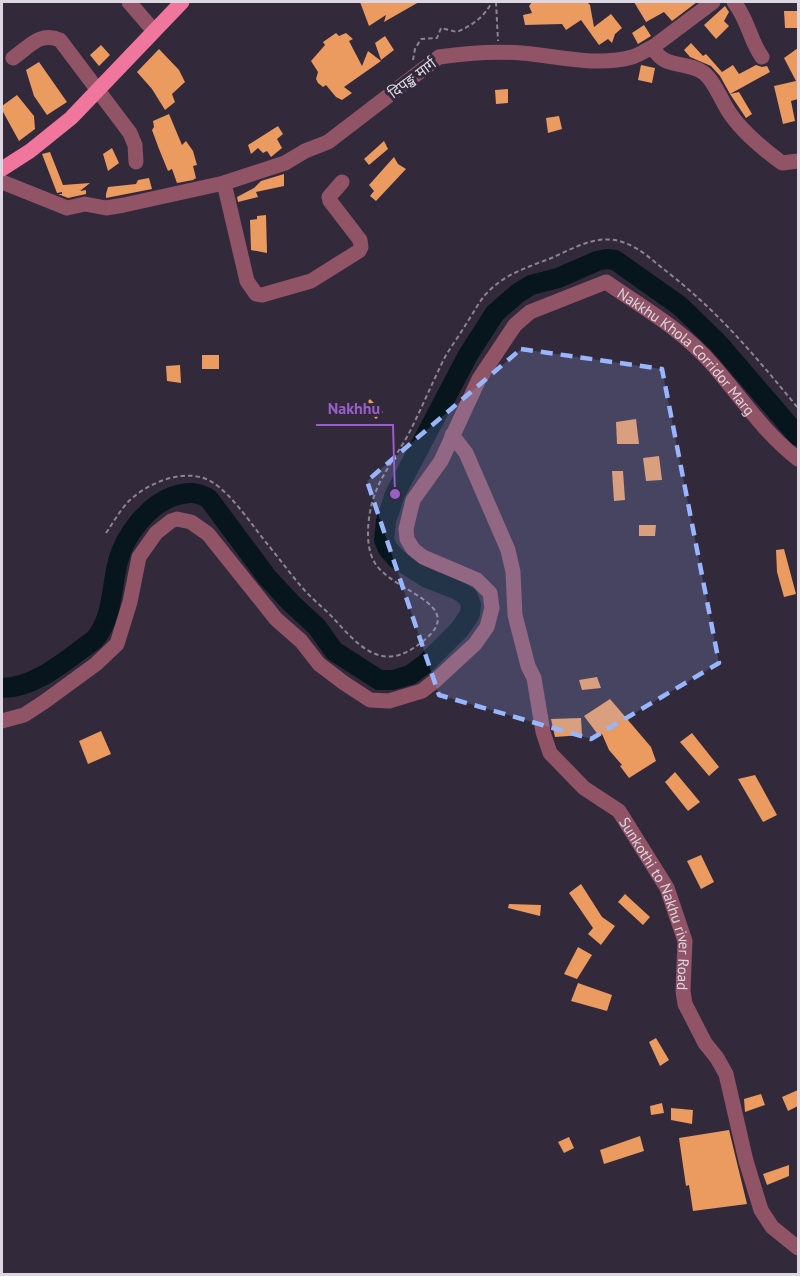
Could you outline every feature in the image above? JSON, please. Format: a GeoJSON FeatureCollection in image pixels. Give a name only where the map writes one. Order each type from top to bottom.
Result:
{"type":"FeatureCollection","features":[{"type":"Feature","properties":{"kind":"main road"},"geometry":{"type":"LineString","coordinates":[[2,169],[30,151],[71,118],[182,2]]}},
{"type":"Feature","properties":{"kind":"street"},"geometry":{"type":"LineString","coordinates":[[129,2],[154,32]]}},
{"type":"Feature","properties":{"kind":"street","name":"दिपङ्ख मार्ग"},"geometry":{"type":"LineString","coordinates":[[2,182],[67,208],[85,204],[106,208],[224,183],[285,163],[305,151],[328,142],[439,57],[499,53],[614,61],[634,57],[653,47],[713,2]]}},
{"type":"Feature","properties":{"kind":"street"},"geometry":{"type":"LineString","coordinates":[[734,2],[745,16],[752,38],[762,57]]}},
{"type":"Feature","properties":{"kind":"street"},"geometry":{"type":"LineString","coordinates":[[13,58],[44,36],[60,40],[130,133],[135,146],[136,162]]}},
{"type":"Feature","properties":{"kind":"street"},"geometry":{"type":"LineString","coordinates":[[653,47],[657,57],[670,63],[697,69],[706,75],[735,120],[768,153],[782,163],[798,161]]}},
{"type":"Feature","properties":{"kind":"street"},"geometry":{"type":"LineString","coordinates":[[224,183],[247,281],[256,294],[262,295],[311,281],[361,247],[360,240],[330,201],[329,197],[342,182]]}},
{"type":"Feature","properties":{"kind":"street","name":"Nakkhu Khola Corridor Marg"},"geometry":{"type":"LineString","coordinates":[[452,435],[479,379],[516,325],[530,312],[606,282],[683,336],[711,363],[763,427],[798,459]]}},
{"type":"Feature","properties":{"kind":"street"},"geometry":{"type":"LineString","coordinates":[[2,721],[24,715],[44,702],[96,664],[117,644],[130,602],[139,557],[156,533],[171,520],[177,519],[191,522],[208,534],[276,619],[301,641],[319,664],[344,683],[370,700],[389,701],[422,691],[475,644],[487,627],[492,608],[490,593],[477,580],[423,556],[413,549],[407,539],[406,529],[413,500],[441,461],[452,435]]}},
{"type":"Feature","properties":{"kind":"street","name":"Sunkothi to Nakhu river Road"},"geometry":{"type":"LineString","coordinates":[[452,435],[466,453],[508,550],[513,572],[515,615],[528,666],[534,678],[543,732],[550,753],[584,788],[619,811],[667,888],[684,941],[685,1004],[705,1043],[726,1074],[746,1161],[761,1210],[772,1227],[798,1248]]}},
{"type":"Feature","properties":{"kind":"path"},"geometry":{"type":"LineString","coordinates":[[494,2],[499,53]]}},
{"type":"Feature","properties":{"kind":"path"},"geometry":{"type":"LineString","coordinates":[[412,62],[415,49],[421,39],[437,38],[441,28],[457,32],[474,24],[494,2]]}},
{"type":"Feature","properties":{"kind":"highlighted area"},"geometry":{"type":"Polygon","coordinates":[[[521,349],[662,369],[719,663],[591,739],[439,695],[367,481],[521,349]]]}},
{"type":"Feature","properties":{"kind":"building"},"geometry":{"type":"Polygon","coordinates":[[[360,2],[419,2],[384,22],[386,15],[369,26],[360,2]]]}},
{"type":"Feature","properties":{"kind":"building"},"geometry":{"type":"Polygon","coordinates":[[[532,2],[587,2],[590,5],[594,27],[611,14],[622,28],[615,34],[612,43],[608,39],[599,45],[581,20],[566,30],[562,24],[525,25],[523,15],[532,13],[529,6],[532,2]]]}},
{"type":"Feature","properties":{"kind":"building"},"geometry":{"type":"Polygon","coordinates":[[[634,2],[697,2],[672,21],[664,12],[646,22],[634,2]]]}},
{"type":"Feature","properties":{"kind":"building"},"geometry":{"type":"Polygon","coordinates":[[[725,6],[729,12],[724,21],[729,26],[716,39],[704,25],[725,6]]]}},
{"type":"Feature","properties":{"kind":"building"},"geometry":{"type":"Polygon","coordinates":[[[784,11],[798,11],[798,28],[785,28],[784,11]]]}},
{"type":"Feature","properties":{"kind":"building"},"geometry":{"type":"Polygon","coordinates":[[[644,25],[651,36],[638,44],[632,33],[644,25]]]}},
{"type":"Feature","properties":{"kind":"building"},"geometry":{"type":"Polygon","coordinates":[[[336,33],[339,36],[346,33],[353,39],[349,41],[362,66],[368,51],[381,61],[344,87],[352,93],[342,100],[336,97],[326,85],[323,87],[318,83],[316,79],[318,72],[311,61],[325,45],[323,42],[336,33]]]}},
{"type":"Feature","properties":{"kind":"building"},"geometry":{"type":"Polygon","coordinates":[[[385,36],[394,50],[381,60],[375,43],[385,36]]]}},
{"type":"Feature","properties":{"kind":"building"},"geometry":{"type":"Polygon","coordinates":[[[691,43],[703,56],[706,54],[722,72],[733,65],[739,74],[756,65],[767,66],[770,72],[730,94],[720,76],[711,66],[690,57],[684,50],[691,43]]]}},
{"type":"Feature","properties":{"kind":"building"},"geometry":{"type":"Polygon","coordinates":[[[101,45],[110,55],[99,66],[90,55],[101,45]]]}},
{"type":"Feature","properties":{"kind":"building"},"geometry":{"type":"Polygon","coordinates":[[[798,48],[798,99],[791,101],[795,121],[783,124],[774,86],[796,81],[784,58],[798,48]]]}},
{"type":"Feature","properties":{"kind":"building"},"geometry":{"type":"Polygon","coordinates":[[[159,49],[179,70],[185,82],[172,94],[175,102],[165,110],[152,89],[137,72],[159,49]]]}},
{"type":"Feature","properties":{"kind":"building"},"geometry":{"type":"Polygon","coordinates":[[[39,62],[67,102],[47,115],[34,96],[26,70],[39,62]]]}},
{"type":"Feature","properties":{"kind":"building"},"geometry":{"type":"Polygon","coordinates":[[[641,65],[655,68],[652,83],[638,80],[641,65]]]}},
{"type":"Feature","properties":{"kind":"building"},"geometry":{"type":"Polygon","coordinates":[[[508,89],[508,103],[496,104],[495,90],[508,89]]]}},
{"type":"Feature","properties":{"kind":"building"},"geometry":{"type":"Polygon","coordinates":[[[739,92],[752,114],[746,118],[730,94],[739,92]]]}},
{"type":"Feature","properties":{"kind":"building"},"geometry":{"type":"Polygon","coordinates":[[[17,95],[34,116],[35,129],[19,141],[2,110],[2,106],[17,95]]]}},
{"type":"Feature","properties":{"kind":"building"},"geometry":{"type":"Polygon","coordinates":[[[169,114],[182,145],[186,141],[193,151],[197,165],[193,166],[196,178],[193,180],[177,183],[172,169],[168,171],[152,130],[153,121],[169,114]]]}},
{"type":"Feature","properties":{"kind":"building"},"geometry":{"type":"Polygon","coordinates":[[[559,116],[562,129],[548,133],[546,118],[559,116]]]}},
{"type":"Feature","properties":{"kind":"building"},"geometry":{"type":"Polygon","coordinates":[[[278,126],[283,134],[277,139],[282,148],[271,157],[267,151],[263,153],[258,148],[251,154],[248,145],[278,126]]]}},
{"type":"Feature","properties":{"kind":"building"},"geometry":{"type":"Polygon","coordinates":[[[384,141],[388,149],[369,165],[364,159],[384,141]]]}},
{"type":"Feature","properties":{"kind":"building"},"geometry":{"type":"Polygon","coordinates":[[[112,148],[119,163],[108,171],[103,154],[112,148]]]}},
{"type":"Feature","properties":{"kind":"building"},"geometry":{"type":"Polygon","coordinates":[[[50,152],[63,185],[90,183],[80,191],[86,190],[86,194],[68,198],[58,194],[62,192],[57,193],[42,154],[50,152]]]}},
{"type":"Feature","properties":{"kind":"building"},"geometry":{"type":"Polygon","coordinates":[[[394,157],[398,164],[406,169],[376,201],[370,196],[374,191],[369,185],[394,157]]]}},
{"type":"Feature","properties":{"kind":"building"},"geometry":{"type":"Polygon","coordinates":[[[284,174],[284,186],[256,192],[258,197],[238,202],[237,197],[254,188],[261,181],[284,174]]]}},
{"type":"Feature","properties":{"kind":"building"},"geometry":{"type":"Polygon","coordinates":[[[149,178],[152,189],[106,198],[108,187],[136,184],[138,180],[149,178]]]}},
{"type":"Feature","properties":{"kind":"building"},"geometry":{"type":"Polygon","coordinates":[[[266,215],[267,253],[251,250],[250,220],[266,215]]]}},
{"type":"Feature","properties":{"kind":"building"},"geometry":{"type":"Polygon","coordinates":[[[202,355],[219,355],[219,369],[202,369],[202,355]]]}},
{"type":"Feature","properties":{"kind":"building"},"geometry":{"type":"Polygon","coordinates":[[[180,365],[181,383],[167,381],[166,366],[180,365]]]}},
{"type":"Feature","properties":{"kind":"building"},"geometry":{"type":"Polygon","coordinates":[[[370,399],[383,412],[376,419],[363,407],[370,399]]]}},
{"type":"Feature","properties":{"kind":"building"},"geometry":{"type":"Polygon","coordinates":[[[636,419],[639,444],[617,444],[616,422],[636,419]]]}},
{"type":"Feature","properties":{"kind":"building"},"geometry":{"type":"Polygon","coordinates":[[[659,456],[662,480],[646,481],[643,458],[659,456]]]}},
{"type":"Feature","properties":{"kind":"building"},"geometry":{"type":"Polygon","coordinates":[[[612,471],[623,471],[625,500],[614,501],[612,471]]]}},
{"type":"Feature","properties":{"kind":"building"},"geometry":{"type":"Polygon","coordinates":[[[639,525],[656,525],[655,536],[639,536],[639,525]]]}},
{"type":"Feature","properties":{"kind":"building"},"geometry":{"type":"Polygon","coordinates":[[[784,549],[796,594],[784,597],[777,572],[776,550],[784,549]]]}},
{"type":"Feature","properties":{"kind":"building"},"geometry":{"type":"Polygon","coordinates":[[[597,677],[601,688],[582,690],[579,680],[597,677]]]}},
{"type":"Feature","properties":{"kind":"building"},"geometry":{"type":"Polygon","coordinates":[[[610,699],[651,747],[656,761],[629,778],[620,766],[622,765],[609,750],[602,734],[599,736],[584,716],[610,699]]]}},
{"type":"Feature","properties":{"kind":"building"},"geometry":{"type":"Polygon","coordinates":[[[581,718],[582,735],[555,737],[551,719],[581,718]]]}},
{"type":"Feature","properties":{"kind":"building"},"geometry":{"type":"Polygon","coordinates":[[[101,731],[111,754],[88,764],[79,741],[101,731]]]}},
{"type":"Feature","properties":{"kind":"building"},"geometry":{"type":"Polygon","coordinates":[[[692,733],[719,767],[709,776],[680,742],[692,733]]]}},
{"type":"Feature","properties":{"kind":"building"},"geometry":{"type":"Polygon","coordinates":[[[675,772],[700,802],[688,811],[665,782],[675,772]]]}},
{"type":"Feature","properties":{"kind":"building"},"geometry":{"type":"Polygon","coordinates":[[[755,775],[777,815],[763,822],[738,779],[755,775]]]}},
{"type":"Feature","properties":{"kind":"building"},"geometry":{"type":"Polygon","coordinates":[[[701,855],[714,882],[701,889],[687,861],[701,855]]]}},
{"type":"Feature","properties":{"kind":"building"},"geometry":{"type":"Polygon","coordinates":[[[581,884],[602,917],[615,926],[601,945],[588,934],[593,928],[569,893],[581,884]]]}},
{"type":"Feature","properties":{"kind":"building"},"geometry":{"type":"Polygon","coordinates":[[[625,894],[650,917],[643,925],[618,902],[625,894]]]}},
{"type":"Feature","properties":{"kind":"building"},"geometry":{"type":"Polygon","coordinates":[[[509,904],[541,905],[540,916],[508,908],[509,904]]]}},
{"type":"Feature","properties":{"kind":"building"},"geometry":{"type":"Polygon","coordinates":[[[578,947],[592,955],[577,979],[564,974],[578,947]]]}},
{"type":"Feature","properties":{"kind":"building"},"geometry":{"type":"Polygon","coordinates":[[[578,983],[612,995],[607,1011],[571,1001],[578,983]]]}},
{"type":"Feature","properties":{"kind":"building"},"geometry":{"type":"Polygon","coordinates":[[[656,1038],[669,1060],[660,1066],[649,1042],[656,1038]]]}},
{"type":"Feature","properties":{"kind":"building"},"geometry":{"type":"Polygon","coordinates":[[[798,1090],[798,1106],[788,1111],[782,1097],[798,1090]]]}},
{"type":"Feature","properties":{"kind":"building"},"geometry":{"type":"Polygon","coordinates":[[[761,1094],[765,1105],[745,1112],[744,1099],[761,1094]]]}},
{"type":"Feature","properties":{"kind":"building"},"geometry":{"type":"Polygon","coordinates":[[[662,1103],[664,1113],[651,1115],[650,1106],[662,1103]]]}},
{"type":"Feature","properties":{"kind":"building"},"geometry":{"type":"Polygon","coordinates":[[[671,1108],[693,1110],[692,1124],[671,1120],[671,1108]]]}},
{"type":"Feature","properties":{"kind":"building"},"geometry":{"type":"Polygon","coordinates":[[[729,1130],[747,1204],[693,1211],[689,1185],[686,1186],[679,1138],[729,1130]]]}},
{"type":"Feature","properties":{"kind":"building"},"geometry":{"type":"Polygon","coordinates":[[[640,1136],[644,1151],[604,1164],[600,1150],[640,1136]]]}},
{"type":"Feature","properties":{"kind":"building"},"geometry":{"type":"Polygon","coordinates":[[[569,1137],[574,1148],[564,1153],[558,1142],[569,1137]]]}},
{"type":"Feature","properties":{"kind":"building"},"geometry":{"type":"Polygon","coordinates":[[[789,1165],[789,1176],[767,1185],[763,1174],[789,1165]]]}},
{"type":"Feature","properties":{"kind":"waterway"},"geometry":{"type":"LineString","coordinates":[[2,688],[15,687],[39,678],[94,640],[105,623],[118,561],[132,531],[155,506],[174,496],[188,493],[196,493],[209,499],[267,577],[317,627],[334,651],[379,680],[393,680],[410,675],[425,664],[460,629],[470,614],[471,605],[468,597],[458,590],[427,578],[397,559],[388,549],[384,540],[386,521],[395,494],[468,355],[495,313],[531,285],[558,278],[597,261],[615,260],[680,306],[719,344],[798,436]]}},
{"type":"Feature","properties":{"kind":"place","name":"Nakhhu"},"geometry":{"type":"Point","coordinates":[395,494]}}]}
